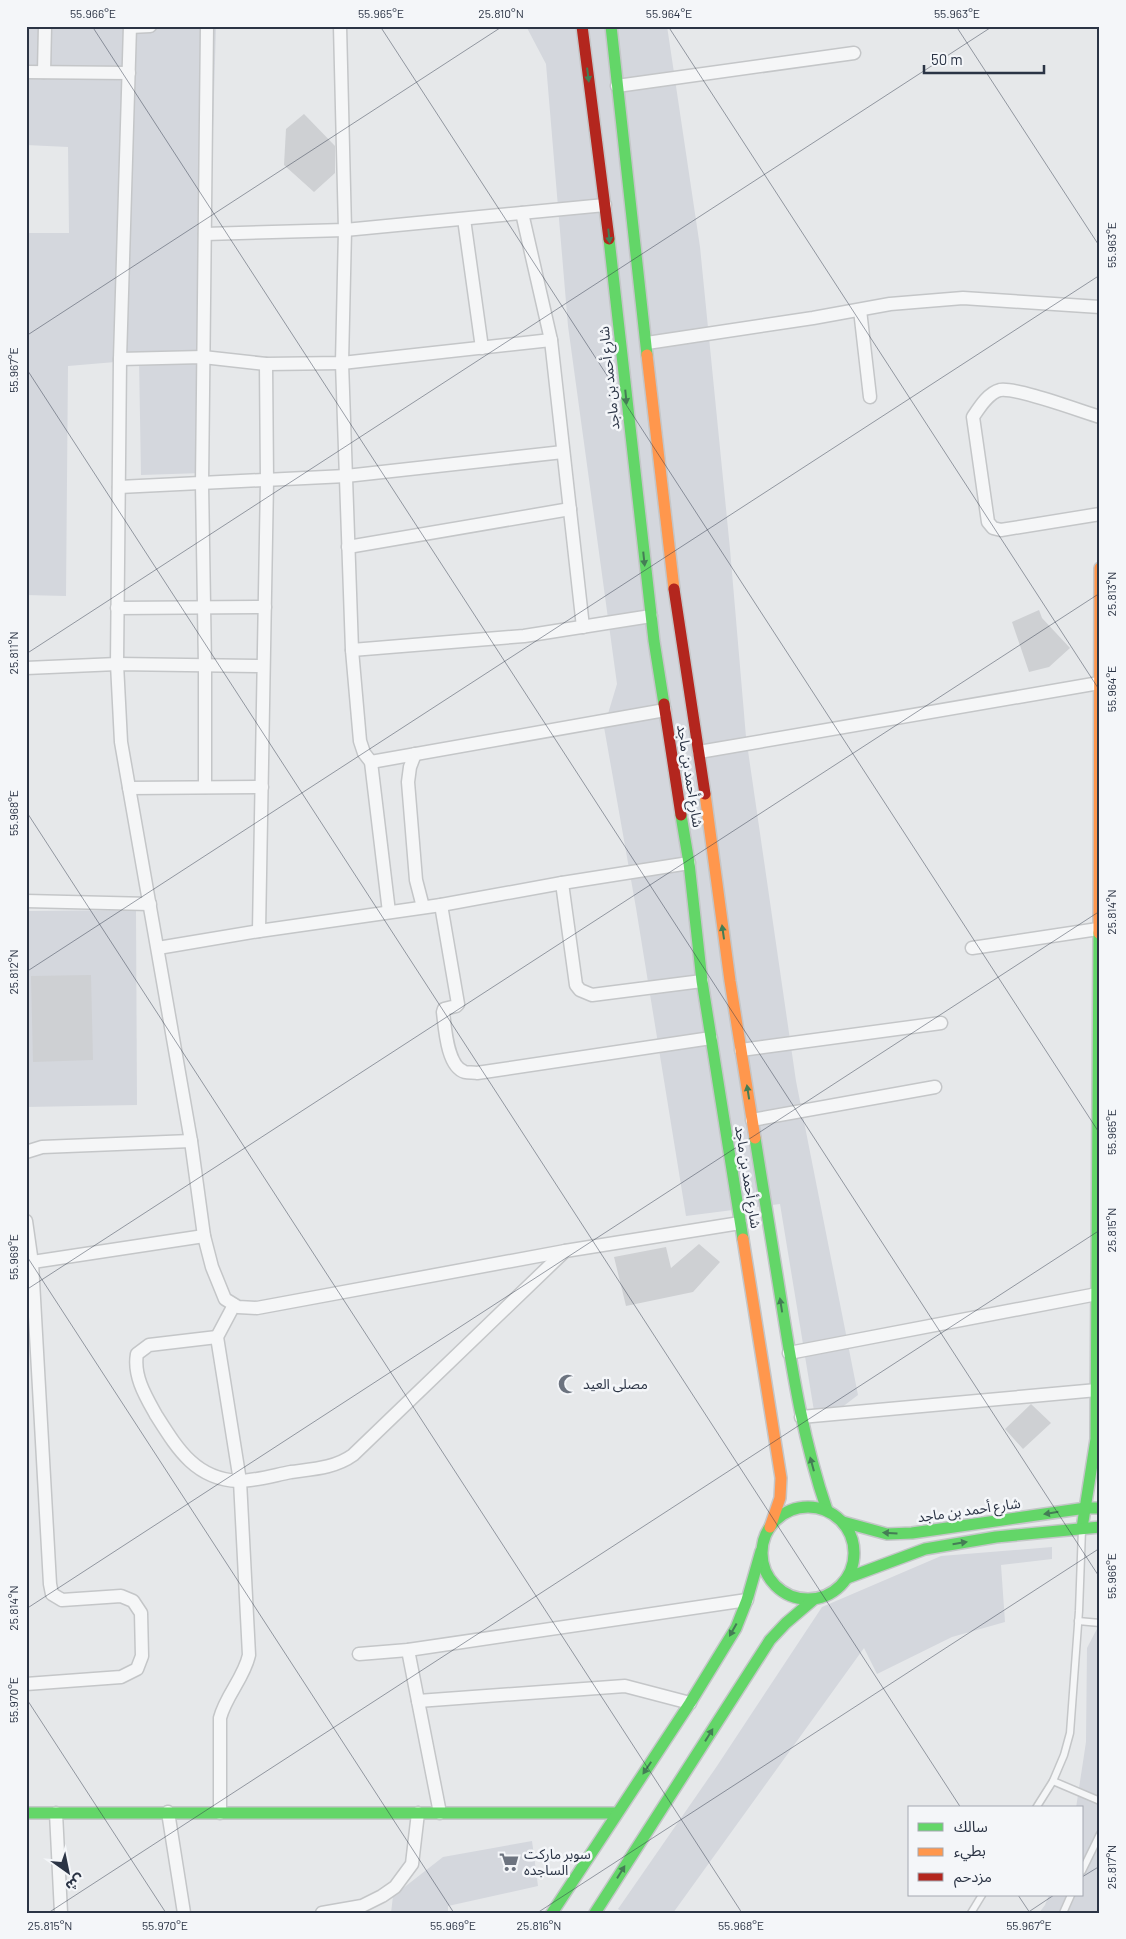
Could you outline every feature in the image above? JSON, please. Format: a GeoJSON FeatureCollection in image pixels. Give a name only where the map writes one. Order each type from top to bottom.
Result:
{"type":"FeatureCollection","features":[{"type":"Feature","properties":{"kind":"main road","name":"شارع أحمد بن ماجد"},"geometry":{"type":"LineString","coordinates":[[582,26],[605,205],[651,616],[689,863],[702,981],[781,1478],[780,1498],[770,1527]]}},
{"type":"Feature","properties":{"kind":"main road","name":"شارع أحمد بن ماجد"},"geometry":{"type":"LineString","coordinates":[[611,26],[672,578],[699,752],[741,1050],[789,1353],[813,1470],[827,1510]]}},
{"type":"Feature","properties":{"kind":"main road"},"geometry":{"type":"LineString","coordinates":[[1082,1528],[1096,1439],[1097,1390],[1100,568]]}},
{"type":"Feature","properties":{"kind":"main road"},"geometry":{"type":"LineString","coordinates":[[1097,1342],[1100,1358]]}},
{"type":"Feature","properties":{"kind":"main road"},"geometry":{"type":"LineString","coordinates":[[552,1913],[690,1703],[736,1628],[747,1600],[764,1538],[770,1527],[781,1515],[796,1508],[812,1506],[827,1510],[843,1522],[851,1535],[855,1549],[854,1564],[848,1578],[833,1593],[813,1600],[786,1623],[770,1640],[599,1910]]}},
{"type":"Feature","properties":{"kind":"main road","name":"شارع أحمد بن ماجد"},"geometry":{"type":"LineString","coordinates":[[843,1522],[887,1534],[912,1533],[1086,1508],[1100,1508]]}},
{"type":"Feature","properties":{"kind":"main road"},"geometry":{"type":"LineString","coordinates":[[848,1578],[925,1549],[996,1537],[1100,1527]]}},
{"type":"Feature","properties":{"kind":"main road"},"geometry":{"type":"LineString","coordinates":[[761,1552],[763,1567],[770,1582],[782,1592],[797,1599],[813,1600]]}},
{"type":"Feature","properties":{"kind":"main road"},"geometry":{"type":"LineString","coordinates":[[26,1813],[617,1813]]}},
{"type":"Feature","properties":{"kind":"street"},"geometry":{"type":"LineString","coordinates":[[44,72],[46,26]]}},
{"type":"Feature","properties":{"kind":"street"},"geometry":{"type":"LineString","coordinates":[[150,26],[130,27],[120,358],[117,664],[121,742],[191,1141],[204,1236],[219,1287],[225,1299],[238,1307],[257,1308],[564,1251],[740,1222]]}},
{"type":"Feature","properties":{"kind":"street"},"geometry":{"type":"LineString","coordinates":[[205,788],[202,484],[207,26]]}},
{"type":"Feature","properties":{"kind":"street"},"geometry":{"type":"LineString","coordinates":[[340,26],[345,230],[342,363],[352,650],[360,741],[364,753],[371,762],[389,912]]}},
{"type":"Feature","properties":{"kind":"street"},"geometry":{"type":"LineString","coordinates":[[617,86],[854,53]]}},
{"type":"Feature","properties":{"kind":"street"},"geometry":{"type":"LineString","coordinates":[[26,72],[129,73]]}},
{"type":"Feature","properties":{"kind":"street"},"geometry":{"type":"LineString","coordinates":[[205,234],[345,230],[605,205]]}},
{"type":"Feature","properties":{"kind":"street"},"geometry":{"type":"LineString","coordinates":[[522,214],[551,340],[583,628]]}},
{"type":"Feature","properties":{"kind":"street"},"geometry":{"type":"LineString","coordinates":[[464,219],[482,348]]}},
{"type":"Feature","properties":{"kind":"street"},"geometry":{"type":"LineString","coordinates":[[647,343],[890,304],[963,298],[1100,307]]}},
{"type":"Feature","properties":{"kind":"street"},"geometry":{"type":"LineString","coordinates":[[860,310],[870,397]]}},
{"type":"Feature","properties":{"kind":"street"},"geometry":{"type":"LineString","coordinates":[[120,358],[203,357],[266,364],[342,363],[551,340]]}},
{"type":"Feature","properties":{"kind":"street"},"geometry":{"type":"LineString","coordinates":[[259,932],[267,481],[266,364]]}},
{"type":"Feature","properties":{"kind":"street"},"geometry":{"type":"LineString","coordinates":[[1100,417],[1016,391],[999,390],[988,398],[973,417],[988,522],[993,528],[1000,530],[1100,514]]}},
{"type":"Feature","properties":{"kind":"street"},"geometry":{"type":"LineString","coordinates":[[119,487],[346,476],[563,452]]}},
{"type":"Feature","properties":{"kind":"street"},"geometry":{"type":"LineString","coordinates":[[348,547],[570,509]]}},
{"type":"Feature","properties":{"kind":"street"},"geometry":{"type":"LineString","coordinates":[[118,608],[265,607]]}},
{"type":"Feature","properties":{"kind":"street"},"geometry":{"type":"LineString","coordinates":[[352,650],[524,636],[651,616]]}},
{"type":"Feature","properties":{"kind":"street"},"geometry":{"type":"LineString","coordinates":[[26,668],[117,664],[264,666]]}},
{"type":"Feature","properties":{"kind":"street"},"geometry":{"type":"LineString","coordinates":[[699,752],[1099,683]]}},
{"type":"Feature","properties":{"kind":"street"},"geometry":{"type":"LineString","coordinates":[[371,762],[665,710]]}},
{"type":"Feature","properties":{"kind":"street"},"geometry":{"type":"LineString","coordinates":[[415,754],[410,767],[408,782],[416,880],[422,907]]}},
{"type":"Feature","properties":{"kind":"street"},"geometry":{"type":"LineString","coordinates":[[129,788],[262,787]]}},
{"type":"Feature","properties":{"kind":"street"},"geometry":{"type":"LineString","coordinates":[[158,948],[441,905],[689,863]]}},
{"type":"Feature","properties":{"kind":"street"},"geometry":{"type":"LineString","coordinates":[[562,883],[576,985],[580,990],[592,994],[702,981]]}},
{"type":"Feature","properties":{"kind":"street"},"geometry":{"type":"LineString","coordinates":[[26,902],[150,904]]}},
{"type":"Feature","properties":{"kind":"street"},"geometry":{"type":"LineString","coordinates":[[441,905],[458,1004],[444,1009],[443,1012],[450,1056],[465,1072],[477,1072],[711,1038]]}},
{"type":"Feature","properties":{"kind":"street"},"geometry":{"type":"LineString","coordinates":[[972,948],[1098,929]]}},
{"type":"Feature","properties":{"kind":"street"},"geometry":{"type":"LineString","coordinates":[[741,1050],[941,1024]]}},
{"type":"Feature","properties":{"kind":"street"},"geometry":{"type":"LineString","coordinates":[[752,1120],[935,1087]]}},
{"type":"Feature","properties":{"kind":"street"},"geometry":{"type":"LineString","coordinates":[[26,1152],[42,1147],[191,1141]]}},
{"type":"Feature","properties":{"kind":"street"},"geometry":{"type":"LineString","coordinates":[[26,1221],[52,1594],[62,1600],[121,1596],[133,1601],[141,1613],[142,1656],[137,1669],[121,1676],[26,1684]]}},
{"type":"Feature","properties":{"kind":"street"},"geometry":{"type":"LineString","coordinates":[[29,1263],[204,1236]]}},
{"type":"Feature","properties":{"kind":"street"},"geometry":{"type":"LineString","coordinates":[[217,1337],[149,1345],[137,1354],[136,1363],[143,1393],[167,1433],[184,1454],[201,1471],[217,1478],[240,1481],[337,1465],[353,1455],[564,1251]]}},
{"type":"Feature","properties":{"kind":"street"},"geometry":{"type":"LineString","coordinates":[[789,1353],[1097,1294]]}},
{"type":"Feature","properties":{"kind":"street"},"geometry":{"type":"LineString","coordinates":[[220,1813],[220,1718],[222,1707],[248,1663],[250,1655],[240,1481],[217,1337],[234,1304]]}},
{"type":"Feature","properties":{"kind":"street"},"geometry":{"type":"LineString","coordinates":[[801,1417],[1097,1390]]}},
{"type":"Feature","properties":{"kind":"street"},"geometry":{"type":"LineString","coordinates":[[359,1654],[408,1650],[747,1600]]}},
{"type":"Feature","properties":{"kind":"street"},"geometry":{"type":"LineString","coordinates":[[408,1650],[440,1813]]}},
{"type":"Feature","properties":{"kind":"street"},"geometry":{"type":"LineString","coordinates":[[418,1701],[625,1686],[690,1703]]}},
{"type":"Feature","properties":{"kind":"street"},"geometry":{"type":"LineString","coordinates":[[168,1812],[184,1913]]}},
{"type":"Feature","properties":{"kind":"street"},"geometry":{"type":"LineString","coordinates":[[56,1813],[61,1913]]}},
{"type":"Feature","properties":{"kind":"street"},"geometry":{"type":"LineString","coordinates":[[322,1913],[362,1906],[395,1887],[412,1864],[418,1813]]}},
{"type":"Feature","properties":{"kind":"lane"},"geometry":{"type":"LineString","coordinates":[[1037,1806],[1053,1781],[1064,1755],[1070,1733],[1082,1528]]}},
{"type":"Feature","properties":{"kind":"lane"},"geometry":{"type":"LineString","coordinates":[[1078,1620],[1100,1623]]}},
{"type":"Feature","properties":{"kind":"lane"},"geometry":{"type":"LineString","coordinates":[[1053,1781],[1100,1801]]}},
{"type":"Feature","properties":{"kind":"lane"},"geometry":{"type":"LineString","coordinates":[[1084,1867],[1100,1834]]}},
{"type":"Feature","properties":{"kind":"lane"},"geometry":{"type":"LineString","coordinates":[[971,1913],[981,1896]]}},
{"type":"Feature","properties":{"kind":"lane"},"geometry":{"type":"LineString","coordinates":[[1063,1913],[1071,1896]]}},
{"type":"Feature","properties":{"kind":"shaded area"},"geometry":{"type":"Polygon","coordinates":[[[26,26],[216,26],[203,473],[141,475],[139,360],[68,366],[66,596],[26,595],[26,233],[69,233],[68,147],[26,145],[26,26]]]}},
{"type":"Feature","properties":{"kind":"shaded area"},"geometry":{"type":"Polygon","coordinates":[[[526,26],[667,26],[700,247],[730,549],[746,737],[796,1081],[858,1395],[837,1411],[814,1411],[780,1204],[686,1216],[636,908],[604,727],[617,684],[568,326],[546,64],[526,26]]]}},
{"type":"Feature","properties":{"kind":"shaded area"},"geometry":{"type":"Polygon","coordinates":[[[136,910],[137,1105],[26,1107],[26,911],[136,910]]]}},
{"type":"Feature","properties":{"kind":"shaded area"},"geometry":{"type":"Polygon","coordinates":[[[1052,1547],[1052,1559],[1001,1565],[1005,1622],[952,1637],[877,1674],[864,1648],[673,1913],[624,1913],[618,1909],[717,1766],[822,1607],[941,1556],[1052,1547]]]}},
{"type":"Feature","properties":{"kind":"shaded area"},"geometry":{"type":"Polygon","coordinates":[[[1100,1623],[1100,1913],[1039,1913],[1049,1896],[1084,1896],[1084,1806],[1076,1806],[1086,1742],[1087,1648],[1100,1623]]]}},
{"type":"Feature","properties":{"kind":"shaded area"},"geometry":{"type":"Polygon","coordinates":[[[532,1841],[538,1886],[448,1906],[448,1913],[391,1913],[393,1896],[443,1857],[532,1841]]]}},
{"type":"Feature","properties":{"kind":"building"},"geometry":{"type":"Polygon","coordinates":[[[304,114],[335,146],[335,173],[314,192],[284,165],[286,129],[304,114]]]}},
{"type":"Feature","properties":{"kind":"building"},"geometry":{"type":"Polygon","coordinates":[[[1039,610],[1042,618],[1070,648],[1049,667],[1029,672],[1012,622],[1039,610]]]}},
{"type":"Feature","properties":{"kind":"building"},"geometry":{"type":"Polygon","coordinates":[[[91,975],[93,1060],[33,1062],[31,976],[91,975]]]}},
{"type":"Feature","properties":{"kind":"building"},"geometry":{"type":"Polygon","coordinates":[[[699,1244],[720,1262],[693,1292],[626,1306],[614,1257],[666,1247],[671,1268],[699,1244]]]}},
{"type":"Feature","properties":{"kind":"building"},"geometry":{"type":"Polygon","coordinates":[[[1031,1404],[1051,1423],[1023,1449],[1005,1429],[1031,1404]]]}},
{"type":"Feature","properties":{"kind":"traffic: fast"},"geometry":{"type":"LineString","coordinates":[[611,26],[647,355]]}},
{"type":"Feature","properties":{"kind":"traffic: fast"},"geometry":{"type":"LineString","coordinates":[[609,239],[654,641],[664,704]]}},
{"type":"Feature","properties":{"kind":"traffic: fast"},"geometry":{"type":"LineString","coordinates":[[681,815],[689,863],[702,981],[743,1239]]}},
{"type":"Feature","properties":{"kind":"traffic: fast"},"geometry":{"type":"LineString","coordinates":[[1082,1528],[1096,1439],[1099,933]]}},
{"type":"Feature","properties":{"kind":"traffic: fast"},"geometry":{"type":"LineString","coordinates":[[755,1138],[795,1383],[812,1460],[827,1510]]}},
{"type":"Feature","properties":{"kind":"traffic: fast"},"geometry":{"type":"LineString","coordinates":[[799,1507],[817,1507],[834,1514],[847,1527],[854,1544],[854,1553],[854,1562],[847,1579],[834,1592],[817,1599],[799,1599],[782,1592],[769,1579],[762,1562],[762,1544],[769,1527],[782,1514],[799,1507]]}},
{"type":"Feature","properties":{"kind":"traffic: fast"},"geometry":{"type":"LineString","coordinates":[[843,1522],[887,1534],[912,1533],[1086,1508],[1100,1508]]}},
{"type":"Feature","properties":{"kind":"traffic: fast"},"geometry":{"type":"LineString","coordinates":[[847,1578],[925,1549],[996,1537],[1100,1527]]}},
{"type":"Feature","properties":{"kind":"traffic: fast"},"geometry":{"type":"LineString","coordinates":[[552,1913],[690,1703],[736,1628],[747,1600],[761,1551]]}},
{"type":"Feature","properties":{"kind":"traffic: fast"},"geometry":{"type":"LineString","coordinates":[[595,1913],[770,1640],[786,1623],[813,1600]]}},
{"type":"Feature","properties":{"kind":"traffic: fast"},"geometry":{"type":"LineString","coordinates":[[26,1813],[617,1813]]}},
{"type":"Feature","properties":{"kind":"traffic: slow"},"geometry":{"type":"LineString","coordinates":[[647,355],[674,589]]}},
{"type":"Feature","properties":{"kind":"traffic: slow"},"geometry":{"type":"LineString","coordinates":[[1099,933],[1100,568]]}},
{"type":"Feature","properties":{"kind":"traffic: slow"},"geometry":{"type":"LineString","coordinates":[[705,794],[730,981],[755,1138]]}},
{"type":"Feature","properties":{"kind":"traffic: slow"},"geometry":{"type":"LineString","coordinates":[[743,1239],[781,1478],[780,1498],[770,1527]]}},
{"type":"Feature","properties":{"kind":"traffic: jam"},"geometry":{"type":"LineString","coordinates":[[582,26],[609,239]]}},
{"type":"Feature","properties":{"kind":"traffic: jam"},"geometry":{"type":"LineString","coordinates":[[674,589],[705,794]]}},
{"type":"Feature","properties":{"kind":"traffic: jam"},"geometry":{"type":"LineString","coordinates":[[664,704],[681,815]]}},
{"type":"Feature","properties":{"kind":"place","name":"مصلى العيد"},"geometry":{"type":"Point","coordinates":[568,1384]}},
{"type":"Feature","properties":{"kind":"place","name":"سوبر ماركت الساجده"},"geometry":{"type":"Point","coordinates":[509,1862]}}]}
